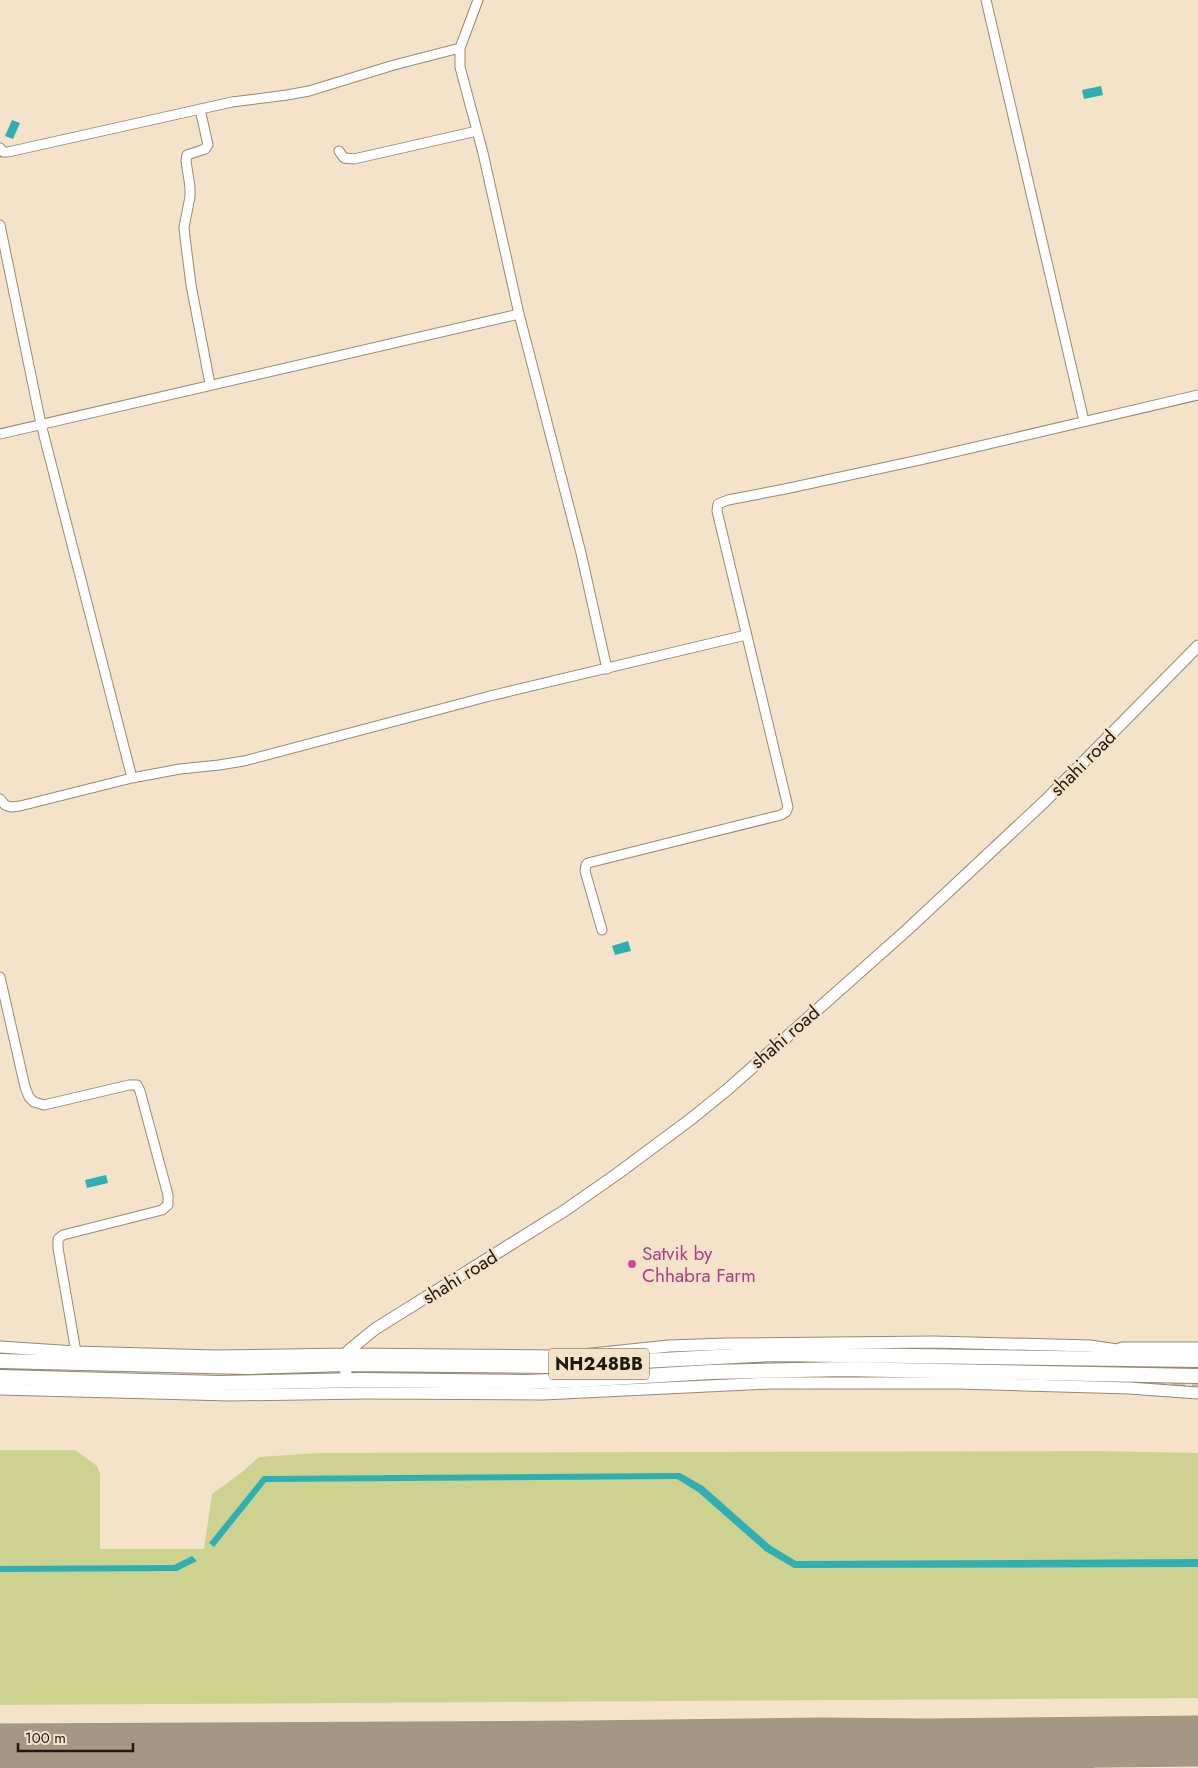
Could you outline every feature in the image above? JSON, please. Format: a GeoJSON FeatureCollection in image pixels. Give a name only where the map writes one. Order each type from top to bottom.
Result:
{"type":"FeatureCollection","features":[{"type":"Feature","properties":{"kind":"highway","name":"NH248BB"},"geometry":{"type":"LineString","coordinates":[[0,1361],[247,1367],[347,1359],[549,1366],[773,1354],[1117,1355],[1198,1360]]}},
{"type":"Feature","properties":{"kind":"highway","name":"NH248BB"},"geometry":{"type":"LineString","coordinates":[[0,1376],[219,1382],[346,1380],[552,1381],[712,1372],[844,1369],[1198,1376]]}},
{"type":"Feature","properties":{"kind":"street"},"geometry":{"type":"LineString","coordinates":[[478,0],[460,48],[460,67],[484,153],[519,314],[581,553],[606,669]]}},
{"type":"Feature","properties":{"kind":"street"},"geometry":{"type":"LineString","coordinates":[[986,0],[1084,421]]}},
{"type":"Feature","properties":{"kind":"street"},"geometry":{"type":"LineString","coordinates":[[0,148],[3,152],[8,152],[232,102],[287,95],[460,48]]}},
{"type":"Feature","properties":{"kind":"street"},"geometry":{"type":"LineString","coordinates":[[200,109],[208,145],[205,149],[187,155],[190,198],[184,227],[189,272],[210,384]]}},
{"type":"Feature","properties":{"kind":"street"},"geometry":{"type":"LineString","coordinates":[[339,151],[344,158],[354,159],[477,130]]}},
{"type":"Feature","properties":{"kind":"street"},"geometry":{"type":"LineString","coordinates":[[0,225],[41,424],[132,778]]}},
{"type":"Feature","properties":{"kind":"street"},"geometry":{"type":"LineString","coordinates":[[0,434],[519,314]]}},
{"type":"Feature","properties":{"kind":"street"},"geometry":{"type":"LineString","coordinates":[[602,930],[585,872],[588,863],[781,815],[786,812],[787,803],[717,511],[718,504],[924,459],[1198,395]]}},
{"type":"Feature","properties":{"kind":"street"},"geometry":{"type":"LineString","coordinates":[[0,799],[5,806],[20,806],[180,768],[219,766],[244,761],[436,710],[746,635]]}},
{"type":"Feature","properties":{"kind":"street","name":"shahi road"},"geometry":{"type":"LineString","coordinates":[[347,1359],[350,1348],[374,1329],[564,1211],[618,1174],[728,1089],[907,930],[1046,801],[1198,646]]}},
{"type":"Feature","properties":{"kind":"street"},"geometry":{"type":"LineString","coordinates":[[0,977],[22,1079],[29,1097],[34,1102],[44,1105],[136,1085],[140,1091],[168,1195],[168,1205],[162,1210],[63,1235],[58,1239],[76,1352]]}},
{"type":"Feature","properties":{"kind":"street"},"geometry":{"type":"LineString","coordinates":[[0,1347],[76,1352],[347,1359],[346,1380]]}},
{"type":"Feature","properties":{"kind":"street"},"geometry":{"type":"LineString","coordinates":[[1117,1355],[1122,1348],[1198,1348]]}},
{"type":"Feature","properties":{"kind":"street"},"geometry":{"type":"LineString","coordinates":[[0,1389],[230,1395],[366,1393],[543,1394],[771,1383],[948,1383],[1129,1388],[1198,1393]]}},
{"type":"Feature","properties":{"kind":"green space"},"geometry":{"type":"Polygon","coordinates":[[[0,1450],[75,1450],[97,1466],[100,1474],[100,1549],[204,1549],[212,1494],[259,1457],[319,1453],[1096,1451],[1198,1453],[1198,1698],[0,1705],[0,1450]]]}},
{"type":"Feature","properties":{"kind":"water"},"geometry":{"type":"Polygon","coordinates":[[[1101,86],[1103,95],[1084,99],[1082,90],[1101,86]]]}},
{"type":"Feature","properties":{"kind":"water"},"geometry":{"type":"Polygon","coordinates":[[[12,120],[20,123],[13,139],[5,136],[12,120]]]}},
{"type":"Feature","properties":{"kind":"water"},"geometry":{"type":"Polygon","coordinates":[[[628,941],[631,951],[615,955],[612,946],[628,941]]]}},
{"type":"Feature","properties":{"kind":"water"},"geometry":{"type":"Polygon","coordinates":[[[106,1175],[108,1183],[87,1188],[85,1180],[106,1175]]]}},
{"type":"Feature","properties":{"kind":"water"},"geometry":{"type":"Polygon","coordinates":[[[680,1473],[703,1486],[771,1546],[796,1561],[1198,1559],[1198,1567],[794,1568],[765,1551],[698,1492],[677,1479],[266,1482],[214,1547],[209,1543],[263,1476],[680,1473]]]}},
{"type":"Feature","properties":{"kind":"water"},"geometry":{"type":"Polygon","coordinates":[[[192,1556],[197,1561],[177,1571],[0,1572],[0,1566],[174,1565],[192,1556]]]}},
{"type":"Feature","properties":{"kind":"taxiway"},"geometry":{"type":"LineString","coordinates":[[1036,1742],[1065,1753],[1084,1768]]}},
{"type":"Feature","properties":{"kind":"taxiway"},"geometry":{"type":"LineString","coordinates":[[925,1744],[950,1753],[961,1759],[971,1768]]}},
{"type":"Feature","properties":{"kind":"taxiway"},"geometry":{"type":"LineString","coordinates":[[321,1747],[405,1757],[454,1768]]}},
{"type":"Feature","properties":{"kind":"taxiway"},"geometry":{"type":"LineString","coordinates":[[0,1749],[77,1755],[116,1760],[154,1768]]}},
{"type":"Feature","properties":{"kind":"runway"},"geometry":{"type":"LineString","coordinates":[[0,1749],[1198,1741]]}},
{"type":"Feature","properties":{"kind":"tunnel"},"geometry":{"type":"LineString","coordinates":[[905,1347],[1079,1351]]}},
{"type":"Feature","properties":{"kind":"tunnel"},"geometry":{"type":"LineString","coordinates":[[630,1355],[709,1350]]}},
{"type":"Feature","properties":{"kind":"tunnel"},"geometry":{"type":"LineString","coordinates":[[739,1378],[882,1378]]}},
{"type":"Feature","properties":{"kind":"tunnel"},"geometry":{"type":"LineString","coordinates":[[622,1385],[687,1380]]}},
{"type":"Feature","properties":{"kind":"tunnel"},"geometry":{"type":"LineString","coordinates":[[1066,1381],[1198,1383]]}},
{"type":"Feature","properties":{"kind":"tunnel"},"geometry":{"type":"LineString","coordinates":[[299,1388],[355,1388]]}},
{"type":"Feature","properties":{"kind":"place","name":"Satvik by Chhabra Farm"},"geometry":{"type":"Point","coordinates":[632,1264]}}]}
